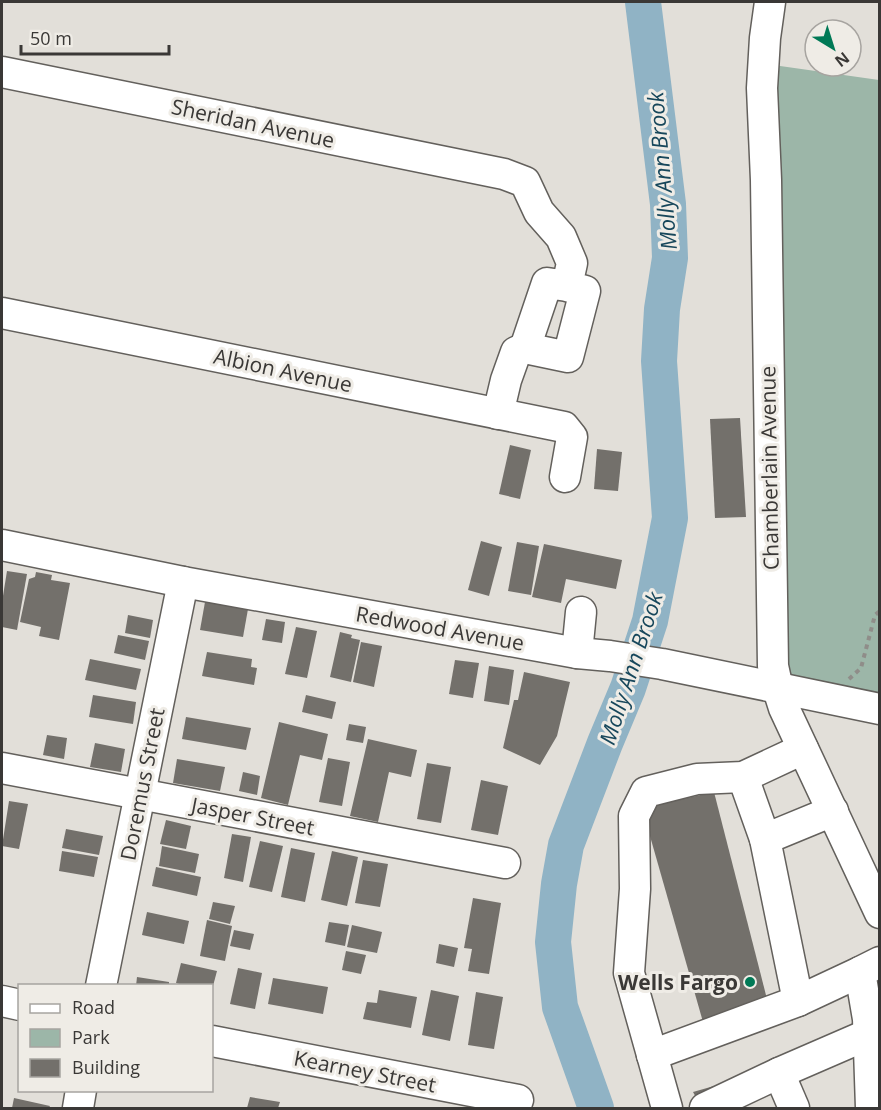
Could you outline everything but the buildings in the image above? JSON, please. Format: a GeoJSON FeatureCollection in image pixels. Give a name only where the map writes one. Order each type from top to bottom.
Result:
{"type":"FeatureCollection","features":[{"type":"Feature","properties":{"kind":"street","name":"Chamberlain Avenue"},"geometry":{"type":"LineString","coordinates":[[770,2],[762,88],[766,180],[772,646],[777,689],[878,908]]}},
{"type":"Feature","properties":{"kind":"street","name":"Sheridan Avenue"},"geometry":{"type":"LineString","coordinates":[[2,72],[504,174],[525,182],[539,212],[561,237],[572,263],[567,286]]}},
{"type":"Feature","properties":{"kind":"street"},"geometry":{"type":"LineString","coordinates":[[498,414],[516,352],[525,348],[568,357],[585,291],[547,283],[525,348]]}},
{"type":"Feature","properties":{"kind":"street","name":"Albion Avenue"},"geometry":{"type":"LineString","coordinates":[[2,313],[564,427],[573,437],[565,477]]}},
{"type":"Feature","properties":{"kind":"street","name":"Redwood Avenue"},"geometry":{"type":"LineString","coordinates":[[2,545],[183,582],[577,653],[662,664],[879,709]]}},
{"type":"Feature","properties":{"kind":"street","name":"Doremus Street"},"geometry":{"type":"LineString","coordinates":[[101,984],[183,582]]}},
{"type":"Feature","properties":{"kind":"street"},"geometry":{"type":"LineString","coordinates":[[577,653],[581,612]]}},
{"type":"Feature","properties":{"kind":"street"},"geometry":{"type":"LineString","coordinates":[[664,1099],[629,973],[635,889],[634,816],[646,792],[698,779],[743,777],[803,749]]}},
{"type":"Feature","properties":{"kind":"street","name":"Jasper Street"},"geometry":{"type":"LineString","coordinates":[[2,768],[505,863]]}},
{"type":"Feature","properties":{"kind":"street"},"geometry":{"type":"LineString","coordinates":[[743,777],[765,839],[798,1002]]}},
{"type":"Feature","properties":{"kind":"street"},"geometry":{"type":"LineString","coordinates":[[765,839],[833,811]]}},
{"type":"Feature","properties":{"kind":"street"},"geometry":{"type":"LineString","coordinates":[[652,1055],[798,1002],[870,967],[868,1020],[871,1108]]}},
{"type":"Feature","properties":{"kind":"street"},"geometry":{"type":"LineString","coordinates":[[2,1001],[18,1005]]}},
{"type":"Feature","properties":{"kind":"street"},"geometry":{"type":"LineString","coordinates":[[705,1108],[869,1034]]}},
{"type":"Feature","properties":{"kind":"street","name":"Kearney Street"},"geometry":{"type":"LineString","coordinates":[[213,1041],[518,1100]]}},
{"type":"Feature","properties":{"kind":"street"},"geometry":{"type":"LineString","coordinates":[[779,1073],[794,1108]]}},
{"type":"Feature","properties":{"kind":"street"},"geometry":{"type":"LineString","coordinates":[[78,1108],[81,1092]]}},
{"type":"Feature","properties":{"kind":"path"},"geometry":{"type":"LineString","coordinates":[[829,699],[861,668],[875,615],[879,611]]}},
{"type":"Feature","properties":{"kind":"green space"},"geometry":{"type":"Polygon","coordinates":[[[766,64],[803,69],[803,78],[863,78],[879,80],[879,707],[782,689],[766,64]]]}},
{"type":"Feature","properties":{"kind":"waterway","name":"Molly Ann Brook"},"geometry":{"type":"LineString","coordinates":[[596,1108],[560,1007],[553,942],[566,845],[628,688],[650,621],[670,518],[659,361],[662,309],[670,258],[668,204],[643,2]]}},
{"type":"Feature","properties":{"kind":"place","name":"Wells Fargo"},"geometry":{"type":"Point","coordinates":[750,982]}}]}
